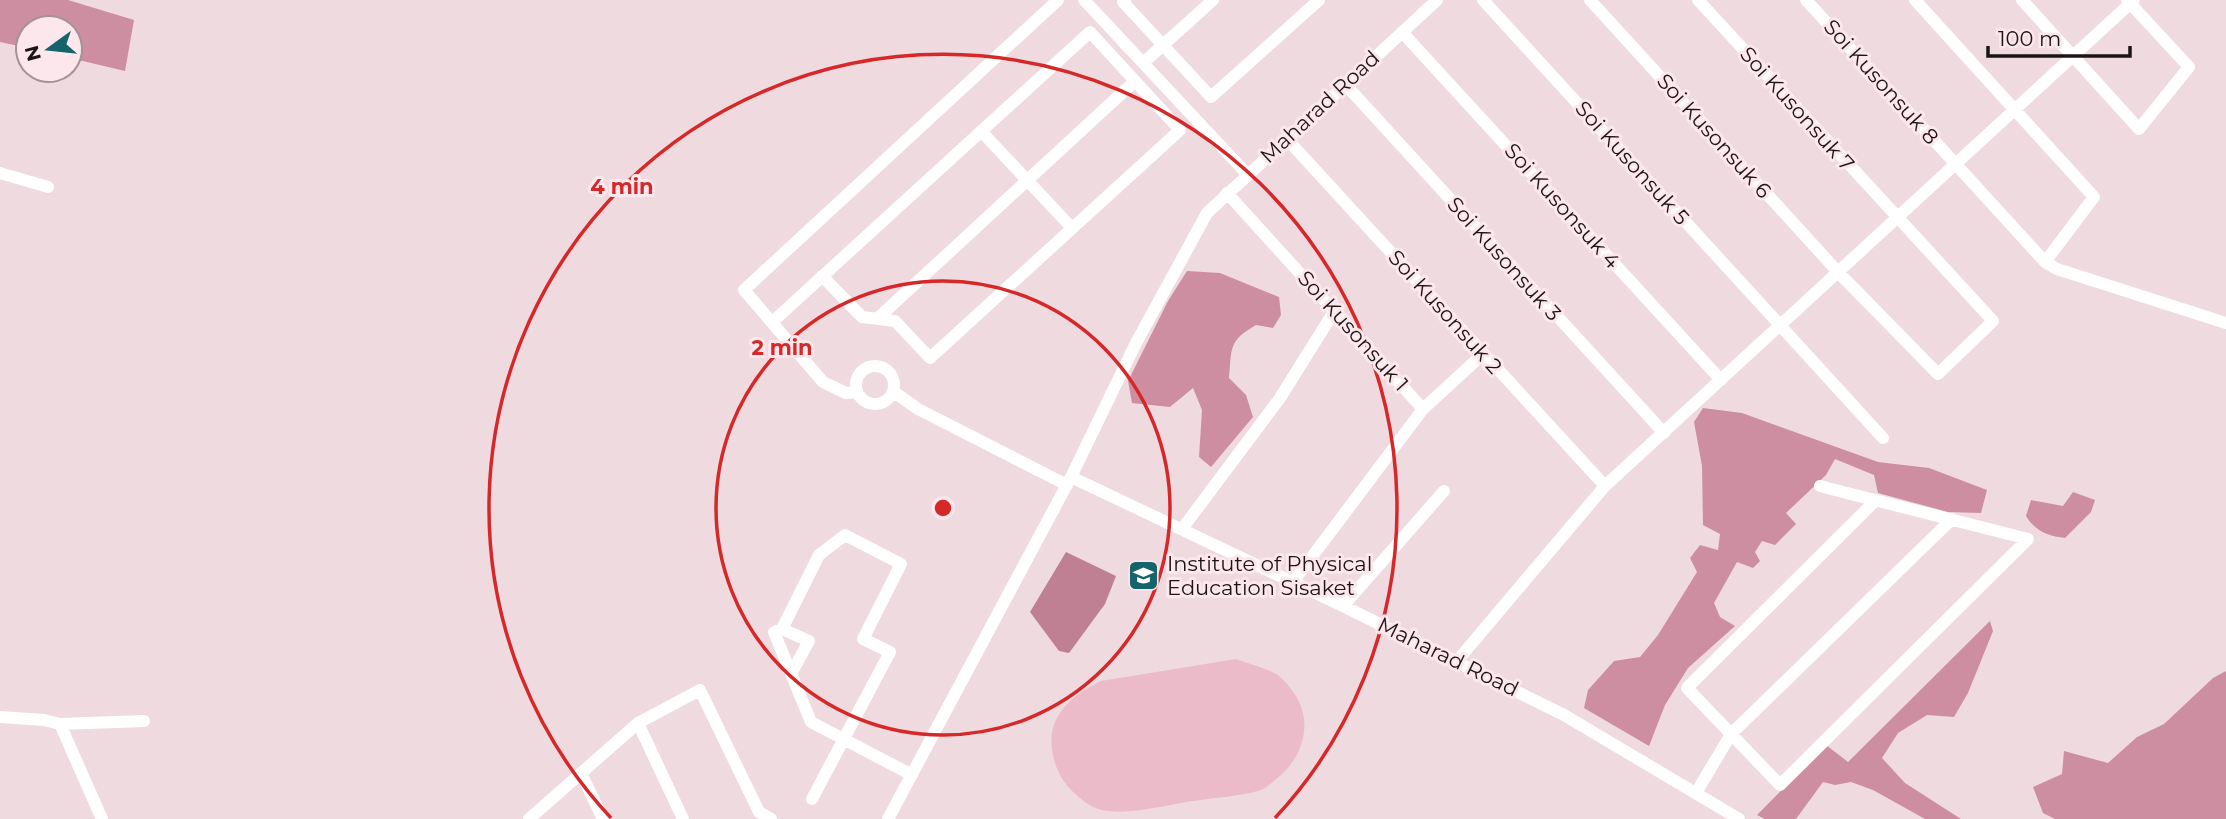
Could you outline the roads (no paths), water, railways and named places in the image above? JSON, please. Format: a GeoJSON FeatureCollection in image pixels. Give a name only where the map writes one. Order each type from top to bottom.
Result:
{"type":"FeatureCollection","features":[{"type":"Feature","properties":{"kind":"street"},"geometry":{"type":"LineString","coordinates":[[857,392],[846,393],[823,382],[744,290],[1058,0]]}},
{"type":"Feature","properties":{"kind":"street"},"geometry":{"type":"LineString","coordinates":[[1084,0],[1247,174]]}},
{"type":"Feature","properties":{"kind":"street"},"geometry":{"type":"LineString","coordinates":[[1125,0],[1123,2],[1211,97],[1319,0]]}},
{"type":"Feature","properties":{"kind":"street"},"geometry":{"type":"LineString","coordinates":[[1143,63],[1213,0]]}},
{"type":"Feature","properties":{"kind":"street","name":"Maharad Road"},"geometry":{"type":"LineString","coordinates":[[888,819],[1069,481],[1136,343],[1207,212],[1437,0]]}},
{"type":"Feature","properties":{"kind":"street","name":"Soi Kusonsuk 5"},"geometry":{"type":"LineString","coordinates":[[1483,0],[1883,438]]}},
{"type":"Feature","properties":{"kind":"street","name":"Soi Kusonsuk 6"},"geometry":{"type":"LineString","coordinates":[[1590,0],[1838,272],[1938,374],[1993,321],[1897,218]]}},
{"type":"Feature","properties":{"kind":"street","name":"Soi Kusonsuk 7"},"geometry":{"type":"LineString","coordinates":[[1698,0],[1897,218]]}},
{"type":"Feature","properties":{"kind":"street","name":"Soi Kusonsuk 8"},"geometry":{"type":"LineString","coordinates":[[1806,0],[2045,262]]}},
{"type":"Feature","properties":{"kind":"street"},"geometry":{"type":"LineString","coordinates":[[1915,0],[2094,197],[2045,262],[2057,269],[2226,323]]}},
{"type":"Feature","properties":{"kind":"street"},"geometry":{"type":"LineString","coordinates":[[1457,661],[1605,486],[2074,56],[2130,1],[2189,67],[2138,129],[2074,56],[2022,0]]}},
{"type":"Feature","properties":{"kind":"street"},"geometry":{"type":"LineString","coordinates":[[772,322],[822,276],[1090,32],[1181,130],[930,358],[895,321],[862,317],[822,276]]}},
{"type":"Feature","properties":{"kind":"street","name":"Soi Kusonsuk 4"},"geometry":{"type":"LineString","coordinates":[[1402,32],[1721,380]]}},
{"type":"Feature","properties":{"kind":"street"},"geometry":{"type":"LineString","coordinates":[[877,318],[1135,81]]}},
{"type":"Feature","properties":{"kind":"street","name":"Soi Kusonsuk 3"},"geometry":{"type":"LineString","coordinates":[[1345,84],[1664,433]]}},
{"type":"Feature","properties":{"kind":"street"},"geometry":{"type":"LineString","coordinates":[[981,131],[1072,228]]}},
{"type":"Feature","properties":{"kind":"street","name":"Soi Kusonsuk 2"},"geometry":{"type":"LineString","coordinates":[[1286,138],[1605,486]]}},
{"type":"Feature","properties":{"kind":"street"},"geometry":{"type":"LineString","coordinates":[[0,173],[48,187]]}},
{"type":"Feature","properties":{"kind":"street","name":"Soi Kusonsuk 1"},"geometry":{"type":"LineString","coordinates":[[1227,193],[1423,409],[1483,354]]}},
{"type":"Feature","properties":{"kind":"street"},"geometry":{"type":"LineString","coordinates":[[1182,529],[1280,398],[1335,310]]}},
{"type":"Feature","properties":{"kind":"street"},"geometry":{"type":"LineString","coordinates":[[875,365],[884,368],[895,383],[894,392],[890,399],[883,403],[867,403],[857,392],[859,373],[866,367],[875,365]]}},
{"type":"Feature","properties":{"kind":"street"},"geometry":{"type":"LineString","coordinates":[[894,392],[918,409],[1069,481]]}},
{"type":"Feature","properties":{"kind":"street"},"geometry":{"type":"LineString","coordinates":[[1293,582],[1423,409]]}},
{"type":"Feature","properties":{"kind":"street","name":"Maharad Road"},"geometry":{"type":"LineString","coordinates":[[1069,481],[1182,529],[1457,661],[1564,715],[1739,819]]}},
{"type":"Feature","properties":{"kind":"street"},"geometry":{"type":"LineString","coordinates":[[1820,486],[1876,500],[1952,519],[2028,539],[1780,785],[1687,688],[1876,500]]}},
{"type":"Feature","properties":{"kind":"street"},"geometry":{"type":"LineString","coordinates":[[1343,606],[1444,491]]}},
{"type":"Feature","properties":{"kind":"street"},"geometry":{"type":"LineString","coordinates":[[1696,793],[1731,734],[1952,519]]}},
{"type":"Feature","properties":{"kind":"street"},"geometry":{"type":"LineString","coordinates":[[813,799],[844,740],[890,652],[863,639],[901,565],[845,536],[819,555],[782,629],[774,632],[811,722],[844,740],[912,775]]}},
{"type":"Feature","properties":{"kind":"street"},"geometry":{"type":"LineString","coordinates":[[782,629],[809,641],[791,674]]}},
{"type":"Feature","properties":{"kind":"street"},"geometry":{"type":"LineString","coordinates":[[530,819],[638,723],[700,690],[759,812],[771,819]]}},
{"type":"Feature","properties":{"kind":"street"},"geometry":{"type":"LineString","coordinates":[[0,717],[44,720],[60,724],[144,721]]}},
{"type":"Feature","properties":{"kind":"street"},"geometry":{"type":"LineString","coordinates":[[638,723],[683,819]]}},
{"type":"Feature","properties":{"kind":"street"},"geometry":{"type":"LineString","coordinates":[[60,724],[102,819]]}},
{"type":"Feature","properties":{"kind":"street"},"geometry":{"type":"LineString","coordinates":[[581,773],[603,819]]}},
{"type":"Feature","properties":{"kind":"place","name":"Institute of Physical Education Sisaket"},"geometry":{"type":"Point","coordinates":[1144,576]}}]}
